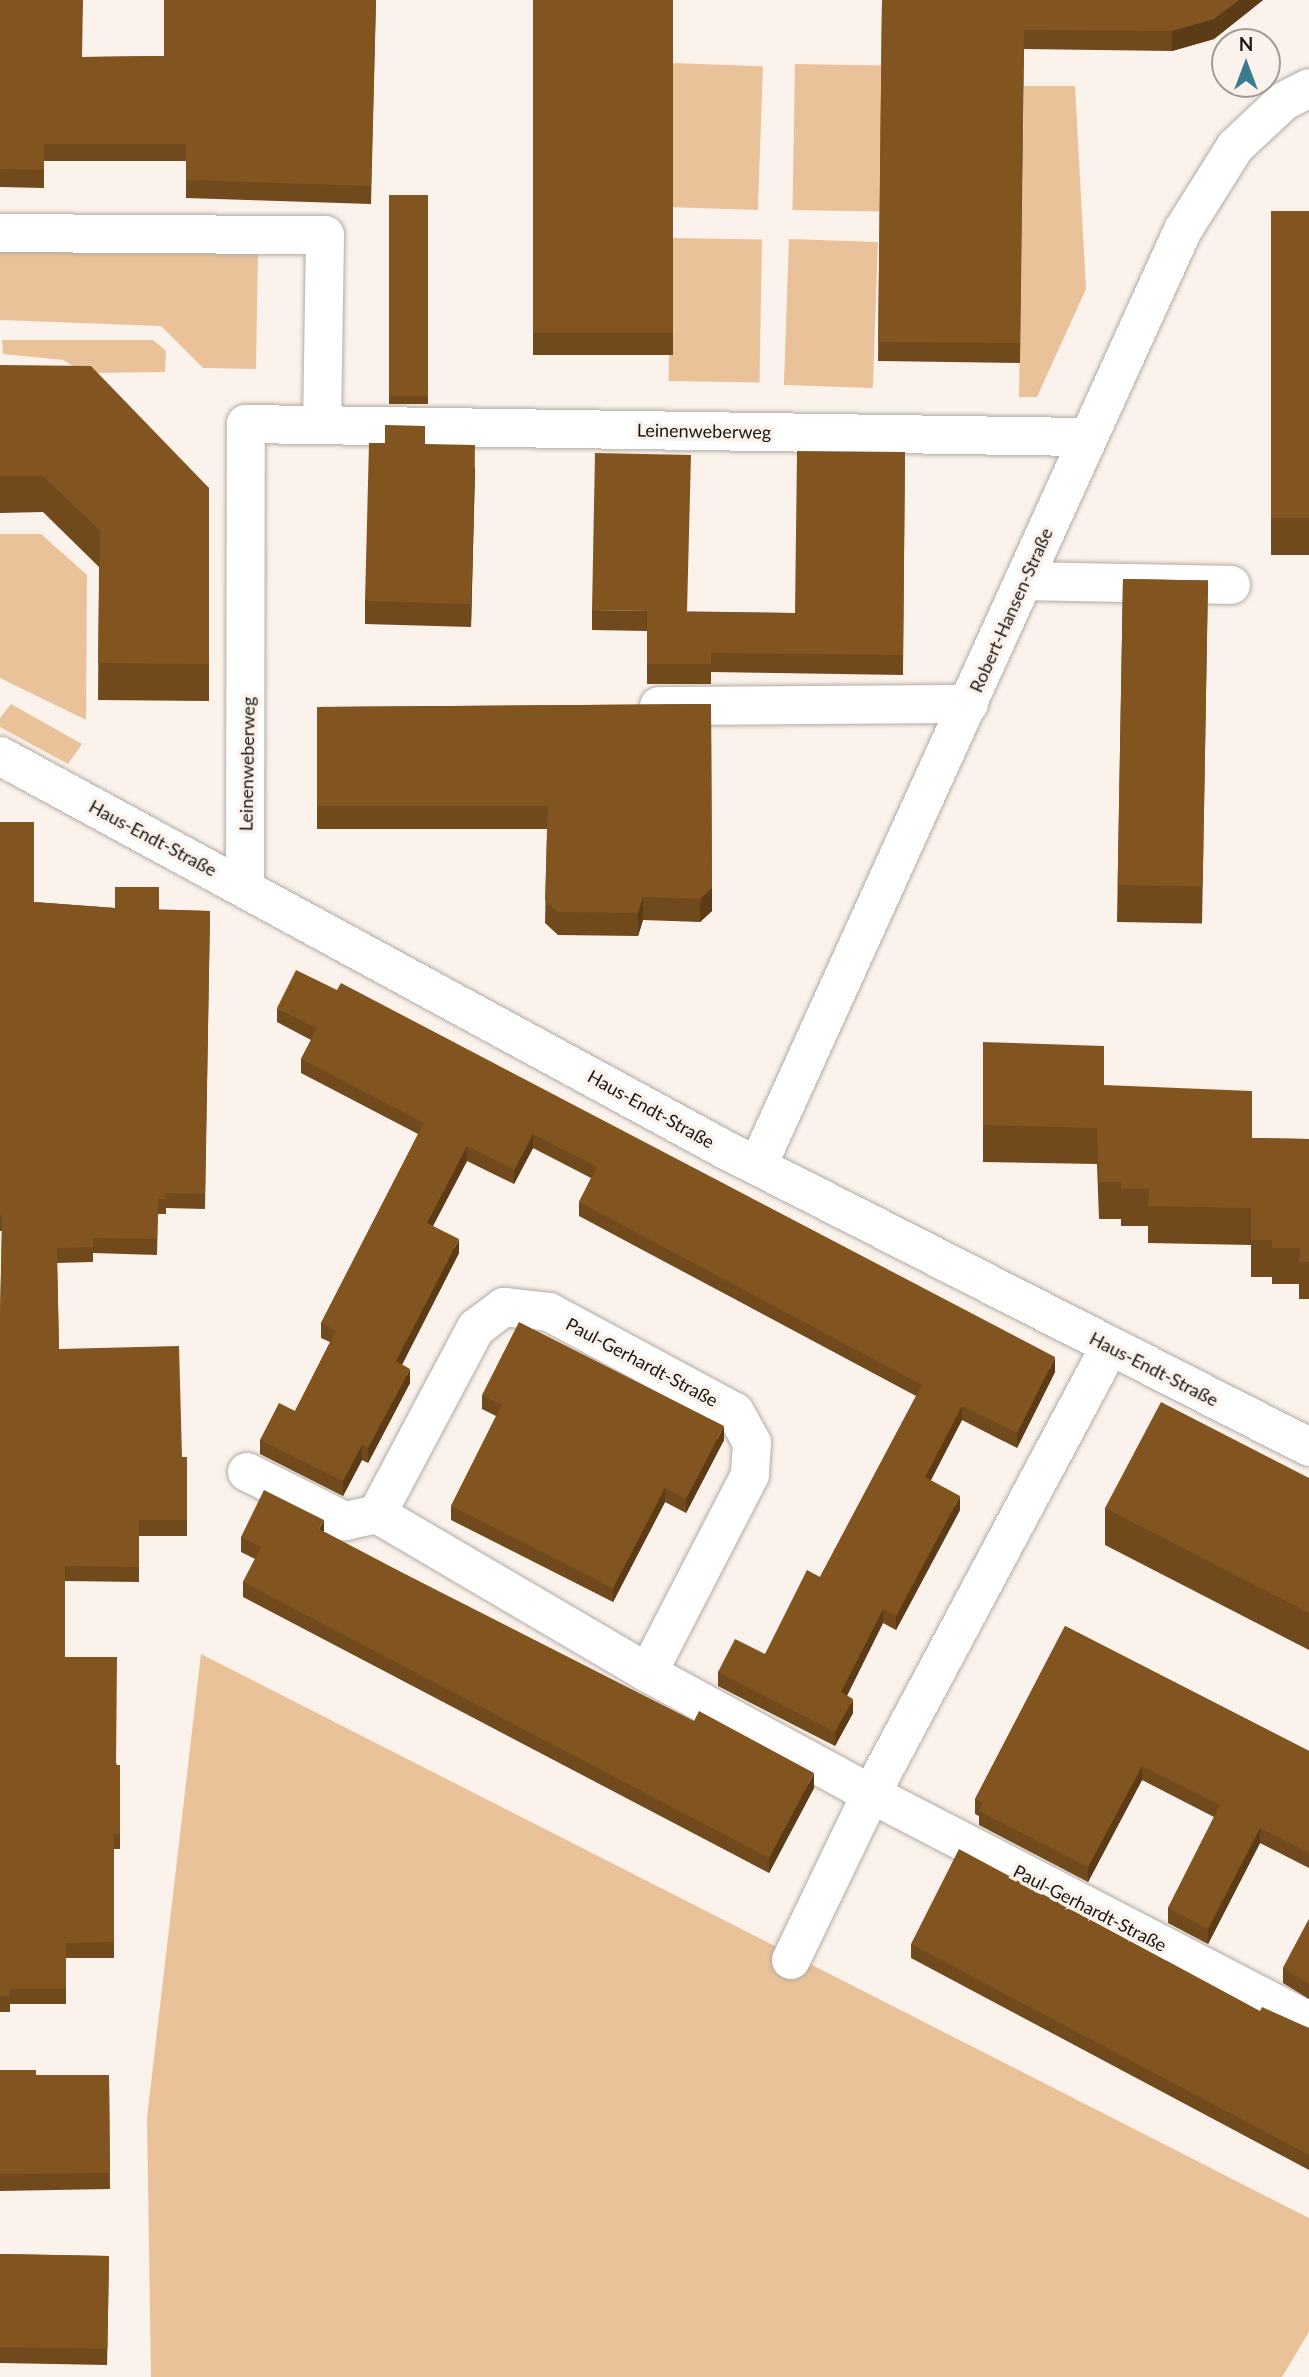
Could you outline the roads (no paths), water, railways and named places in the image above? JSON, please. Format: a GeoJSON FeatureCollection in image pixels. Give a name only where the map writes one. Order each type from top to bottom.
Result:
{"type":"FeatureCollection","features":[{"type":"Feature","properties":{"kind":"street","name":"Robert-Hansen-Straße"},"geometry":{"type":"LineString","coordinates":[[758,1165],[969,704],[1086,437],[1183,230],[1235,147],[1284,102],[1309,88]]}},
{"type":"Feature","properties":{"kind":"street"},"geometry":{"type":"LineString","coordinates":[[0,233],[325,235],[322,424]]}},
{"type":"Feature","properties":{"kind":"street","name":"Leinenweberweg"},"geometry":{"type":"LineString","coordinates":[[245,887],[246,424],[1086,437]]}},
{"type":"Feature","properties":{"kind":"street"},"geometry":{"type":"LineString","coordinates":[[1024,581],[1231,585]]}},
{"type":"Feature","properties":{"kind":"street"},"geometry":{"type":"LineString","coordinates":[[623,706],[969,704]]}},
{"type":"Feature","properties":{"kind":"street","name":"Haus-Endt-Straße"},"geometry":{"type":"LineString","coordinates":[[0,756],[758,1165],[1309,1447]]}},
{"type":"Feature","properties":{"kind":"street","name":"Paul-Gerhardt-Straße"},"geometry":{"type":"LineString","coordinates":[[648,1673],[750,1475],[752,1443],[735,1412],[549,1312],[504,1307],[476,1328],[377,1514],[648,1673],[871,1794],[1309,2021]]}},
{"type":"Feature","properties":{"kind":"street"},"geometry":{"type":"LineString","coordinates":[[791,1960],[871,1794],[1110,1346]]}},
{"type":"Feature","properties":{"kind":"street"},"geometry":{"type":"LineString","coordinates":[[247,1472],[345,1521],[377,1514]]}}]}
